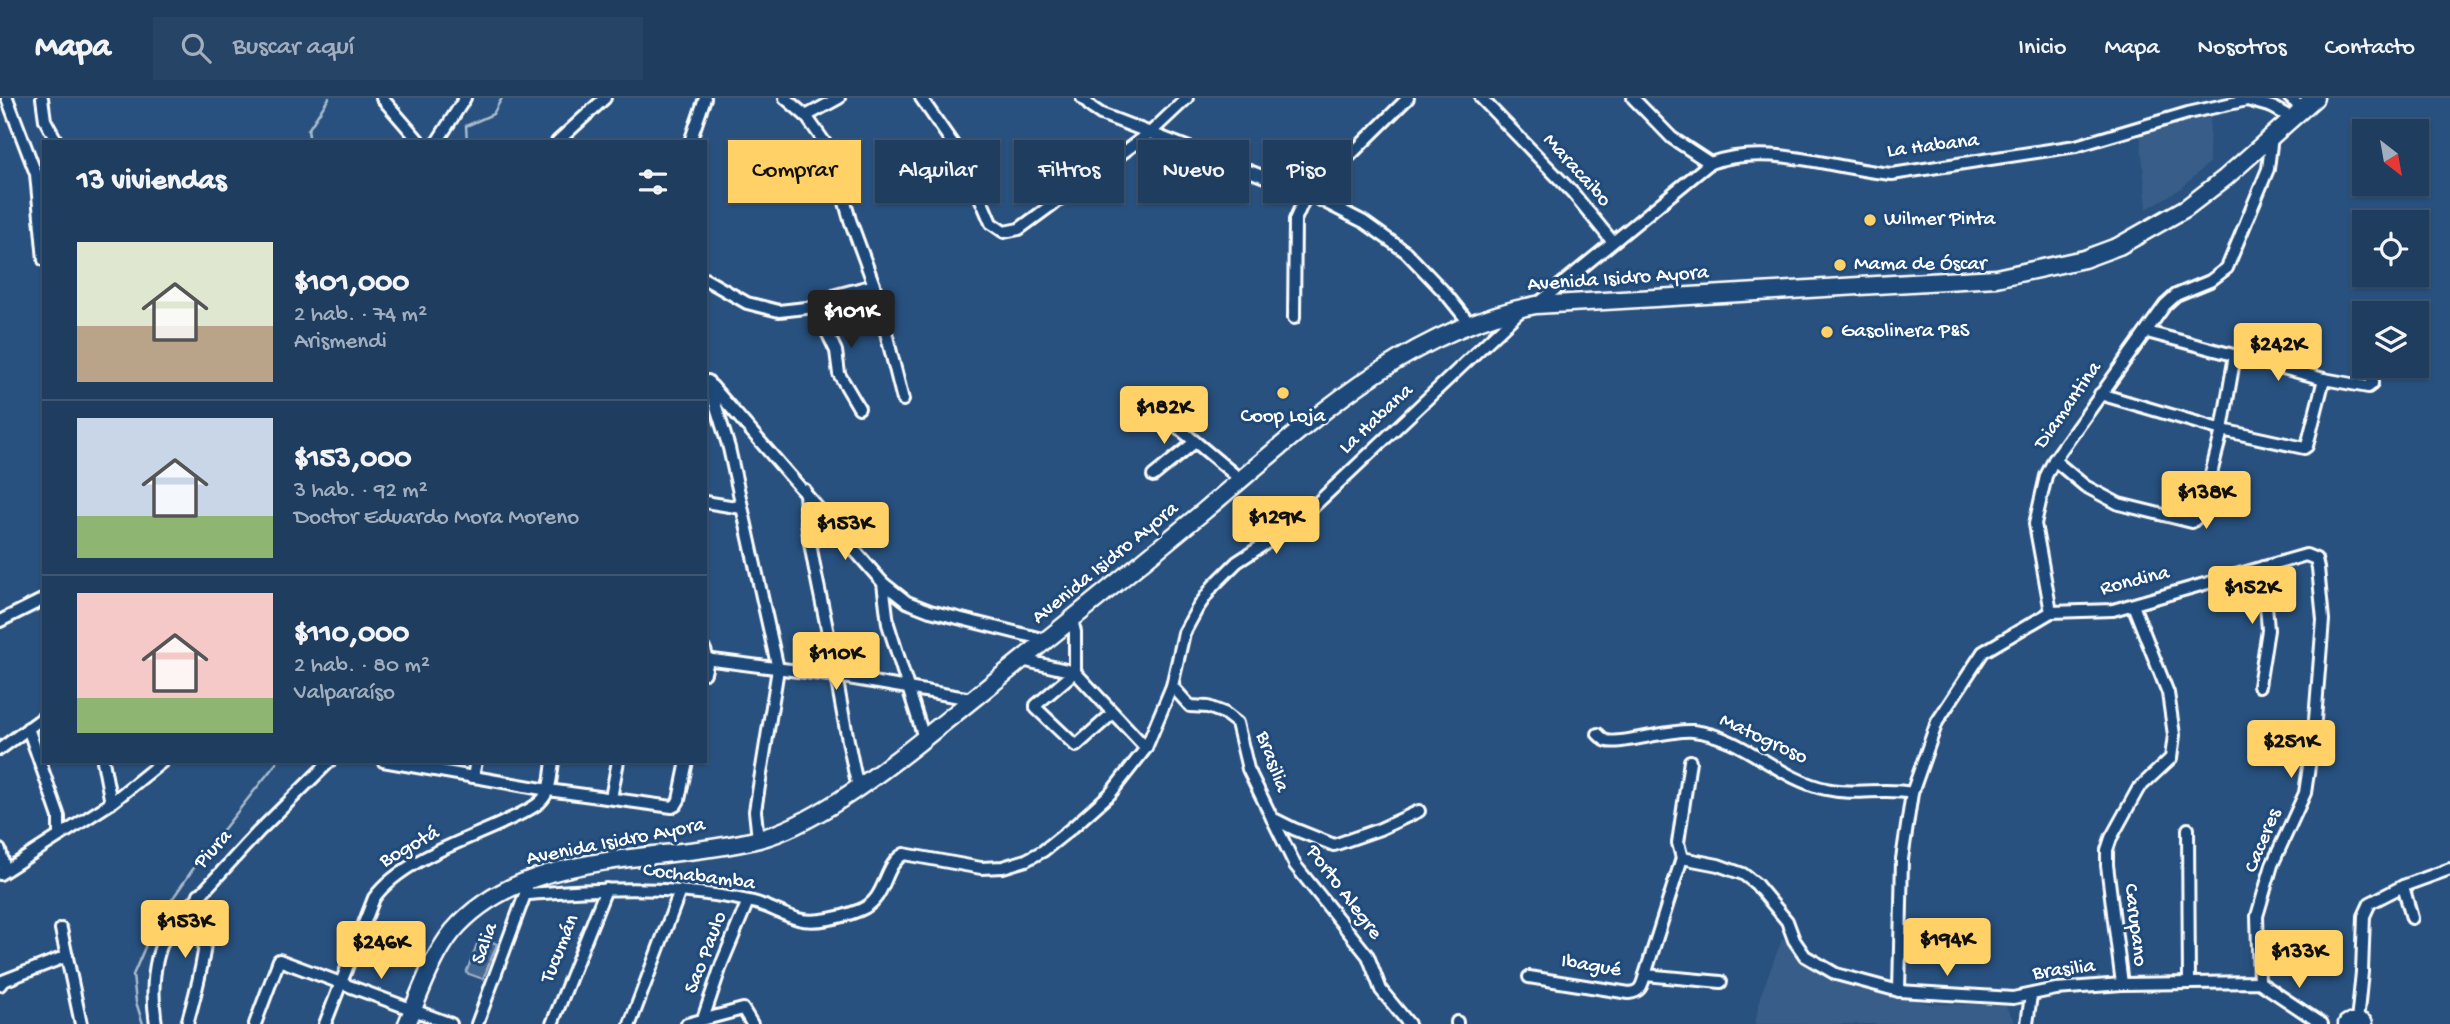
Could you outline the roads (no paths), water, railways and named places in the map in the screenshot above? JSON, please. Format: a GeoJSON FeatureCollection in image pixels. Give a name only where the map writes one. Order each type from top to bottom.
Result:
{"type":"FeatureCollection","features":[{"type":"Feature","properties":{"kind":"main road","name":"Avenida Isidro Ayora"},"geometry":{"type":"LineString","coordinates":[[410,1017],[450,934],[470,913],[497,894],[531,877],[573,868],[758,839],[818,813],[858,787],[1072,620],[1362,382],[1429,342],[1469,324],[1530,306],[1996,278],[2084,259],[2119,246],[2186,208],[2225,178],[2273,135],[2300,106]]}},
{"type":"Feature","properties":{"kind":"street"},"geometry":{"type":"LineString","coordinates":[[7,98],[36,174],[42,238]]}},
{"type":"Feature","properties":{"kind":"street"},"geometry":{"type":"LineString","coordinates":[[42,98],[45,120],[56,140]]}},
{"type":"Feature","properties":{"kind":"street"},"geometry":{"type":"LineString","coordinates":[[382,98],[418,140]]}},
{"type":"Feature","properties":{"kind":"street"},"geometry":{"type":"LineString","coordinates":[[438,140],[465,98]]}},
{"type":"Feature","properties":{"kind":"street"},"geometry":{"type":"LineString","coordinates":[[559,140],[605,98]]}},
{"type":"Feature","properties":{"kind":"street"},"geometry":{"type":"LineString","coordinates":[[692,140],[705,98]]}},
{"type":"Feature","properties":{"kind":"street"},"geometry":{"type":"LineString","coordinates":[[785,98],[806,116],[830,150],[850,220],[874,285],[902,400]]}},
{"type":"Feature","properties":{"kind":"street"},"geometry":{"type":"LineString","coordinates":[[806,116],[839,98]]}},
{"type":"Feature","properties":{"kind":"street"},"geometry":{"type":"LineString","coordinates":[[921,98],[964,160],[991,223],[1004,232],[1019,229],[1150,132],[1186,98]]}},
{"type":"Feature","properties":{"kind":"street"},"geometry":{"type":"LineString","coordinates":[[1082,98],[1101,114],[1263,176]]}},
{"type":"Feature","properties":{"kind":"street"},"geometry":{"type":"LineString","coordinates":[[1351,153],[1408,98]]}},
{"type":"Feature","properties":{"kind":"street","name":"Maracaibo"},"geometry":{"type":"LineString","coordinates":[[1481,98],[1573,193],[1612,241]]}},
{"type":"Feature","properties":{"kind":"street"},"geometry":{"type":"LineString","coordinates":[[1633,98],[1672,138],[1710,163]]}},
{"type":"Feature","properties":{"kind":"street","name":"La Habana"},"geometry":{"type":"LineString","coordinates":[[1073,827],[1110,794],[1146,748],[1172,686],[1184,633],[1213,586],[1237,562],[1294,525],[1530,306],[1710,163],[1751,154],[1892,174],[2076,146],[2188,113],[2247,100],[2272,107],[2300,106]]}},
{"type":"Feature","properties":{"kind":"street","name":"Diamantina"},"geometry":{"type":"LineString","coordinates":[[2051,612],[2035,524],[2046,476],[2053,460],[2165,305],[2176,295],[2210,281],[2227,268],[2267,169],[2273,135]]}},
{"type":"Feature","properties":{"kind":"street"},"geometry":{"type":"LineString","coordinates":[[1294,318],[1295,220],[1303,203]]}},
{"type":"Feature","properties":{"kind":"street"},"geometry":{"type":"LineString","coordinates":[[1327,203],[1364,222],[1396,243],[1446,293],[1469,324]]}},
{"type":"Feature","properties":{"kind":"street"},"geometry":{"type":"LineString","coordinates":[[707,280],[747,303],[779,311],[815,307],[836,295],[874,285]]}},
{"type":"Feature","properties":{"kind":"street"},"geometry":{"type":"LineString","coordinates":[[815,307],[836,351],[839,374],[859,408]]}},
{"type":"Feature","properties":{"kind":"street"},"geometry":{"type":"LineString","coordinates":[[2147,332],[2324,379],[2370,387],[2372,378]]}},
{"type":"Feature","properties":{"kind":"street"},"geometry":{"type":"LineString","coordinates":[[2053,460],[2085,486],[2119,503],[2192,522],[2201,514],[2222,430],[2235,355]]}},
{"type":"Feature","properties":{"kind":"street"},"geometry":{"type":"LineString","coordinates":[[2100,394],[2222,430],[2304,448],[2307,446],[2324,379]]}},
{"type":"Feature","properties":{"kind":"street"},"geometry":{"type":"LineString","coordinates":[[707,382],[805,490],[883,583],[907,602],[930,611],[1046,640]]}},
{"type":"Feature","properties":{"kind":"street"},"geometry":{"type":"LineString","coordinates":[[707,384],[729,448],[778,669],[755,811],[758,839]]}},
{"type":"Feature","properties":{"kind":"street"},"geometry":{"type":"LineString","coordinates":[[1163,415],[1241,480]]}},
{"type":"Feature","properties":{"kind":"street"},"geometry":{"type":"LineString","coordinates":[[1153,475],[1195,442]]}},
{"type":"Feature","properties":{"kind":"street"},"geometry":{"type":"LineString","coordinates":[[805,490],[805,518],[837,676],[845,733],[858,787]]}},
{"type":"Feature","properties":{"kind":"street"},"geometry":{"type":"LineString","coordinates":[[707,502],[742,508]]}},
{"type":"Feature","properties":{"kind":"street","name":"Rondina"},"geometry":{"type":"LineString","coordinates":[[2051,612],[2113,610],[2306,555]]}},
{"type":"Feature","properties":{"kind":"street","name":"Caceres"},"geometry":{"type":"LineString","coordinates":[[2259,982],[2257,916],[2272,865],[2305,793],[2314,732],[2323,620],[2316,559],[2306,555]]}},
{"type":"Feature","properties":{"kind":"street"},"geometry":{"type":"LineString","coordinates":[[2259,686],[2268,630],[2263,568]]}},
{"type":"Feature","properties":{"kind":"street"},"geometry":{"type":"LineString","coordinates":[[883,583],[888,624],[924,738]]}},
{"type":"Feature","properties":{"kind":"street"},"geometry":{"type":"LineString","coordinates":[[0,621],[42,600]]}},
{"type":"Feature","properties":{"kind":"street","name":"Carupano"},"geometry":{"type":"LineString","coordinates":[[2122,984],[2107,850],[2110,838],[2138,789],[2171,758],[2174,735],[2168,693],[2133,605]]}},
{"type":"Feature","properties":{"kind":"street"},"geometry":{"type":"LineString","coordinates":[[1899,991],[1902,859],[1912,793],[1937,722],[1983,652],[2051,612]]}},
{"type":"Feature","properties":{"kind":"street"},"geometry":{"type":"LineString","coordinates":[[1072,620],[1075,632],[1074,672],[1036,705],[1036,708],[1076,746],[1113,713]]}},
{"type":"Feature","properties":{"kind":"street"},"geometry":{"type":"LineString","coordinates":[[707,656],[972,699]]}},
{"type":"Feature","properties":{"kind":"street"},"geometry":{"type":"LineString","coordinates":[[1022,660],[1074,672],[1146,748]]}},
{"type":"Feature","properties":{"kind":"street","name":"Brasilia"},"geometry":{"type":"LineString","coordinates":[[1172,686],[1190,706],[1208,707],[1224,713],[1237,723],[1248,769],[1272,818],[1334,845],[1380,829],[1419,811]]}},
{"type":"Feature","properties":{"kind":"street"},"geometry":{"type":"LineString","coordinates":[[0,749],[42,718]]}},
{"type":"Feature","properties":{"kind":"street"},"geometry":{"type":"LineString","coordinates":[[28,729],[59,817],[59,836]]}},
{"type":"Feature","properties":{"kind":"street","name":"Matogroso"},"geometry":{"type":"LineString","coordinates":[[1598,734],[1607,741],[1614,741],[1676,731],[1709,733],[1787,773],[1825,789],[1912,793]]}},
{"type":"Feature","properties":{"kind":"street"},"geometry":{"type":"LineString","coordinates":[[1646,975],[1682,858],[1678,843],[1690,761]]}},
{"type":"Feature","properties":{"kind":"street"},"geometry":{"type":"LineString","coordinates":[[103,763],[111,803]]}},
{"type":"Feature","properties":{"kind":"street"},"geometry":{"type":"LineString","coordinates":[[0,850],[2,872],[111,803],[160,763]]}},
{"type":"Feature","properties":{"kind":"street","name":"Piura"},"geometry":{"type":"LineString","coordinates":[[156,1024],[153,981],[161,941],[199,894],[328,763]]}},
{"type":"Feature","properties":{"kind":"street"},"geometry":{"type":"LineString","coordinates":[[402,763],[473,778],[672,807],[676,806],[679,800],[687,763]]}},
{"type":"Feature","properties":{"kind":"street"},"geometry":{"type":"LineString","coordinates":[[473,778],[476,763]]}},
{"type":"Feature","properties":{"kind":"street"},"geometry":{"type":"LineString","coordinates":[[548,790],[552,763]]}},
{"type":"Feature","properties":{"kind":"street"},"geometry":{"type":"LineString","coordinates":[[611,799],[618,763]]}},
{"type":"Feature","properties":{"kind":"street","name":"Bogotá"},"geometry":{"type":"LineString","coordinates":[[325,1024],[374,898],[385,883],[402,870],[513,818],[541,802],[548,790]]}},
{"type":"Feature","properties":{"kind":"street","name":"Porto Alegre"},"geometry":{"type":"LineString","coordinates":[[1272,818],[1295,865],[1368,956],[1381,990],[1409,1024]]}},
{"type":"Feature","properties":{"kind":"street","name":"Cochabamba"},"geometry":{"type":"LineString","coordinates":[[525,894],[606,889],[680,891],[748,901],[807,921],[853,913],[871,904],[878,897],[895,861],[904,853],[981,868],[1003,867],[1043,851],[1073,827]]}},
{"type":"Feature","properties":{"kind":"street"},"geometry":{"type":"LineString","coordinates":[[2188,829],[2189,983]]}},
{"type":"Feature","properties":{"kind":"street","name":"Brasilia"},"geometry":{"type":"LineString","coordinates":[[1682,858],[1718,865],[1742,874],[1756,884],[1787,921],[1794,940],[1805,956],[1836,974],[1899,991],[2014,998],[2056,989],[2122,984],[2259,982]]}},
{"type":"Feature","properties":{"kind":"street"},"geometry":{"type":"LineString","coordinates":[[2352,1024],[2362,972],[2364,915],[2370,903],[2450,869]]}},
{"type":"Feature","properties":{"kind":"street","name":"Salia"},"geometry":{"type":"LineString","coordinates":[[477,1024],[531,877]]}},
{"type":"Feature","properties":{"kind":"street"},"geometry":{"type":"LineString","coordinates":[[2403,887],[2412,918]]}},
{"type":"Feature","properties":{"kind":"street","name":"Tucumán"},"geometry":{"type":"LineString","coordinates":[[552,1024],[606,889]]}},
{"type":"Feature","properties":{"kind":"street"},"geometry":{"type":"LineString","coordinates":[[630,1024],[680,891]]}},
{"type":"Feature","properties":{"kind":"street"},"geometry":{"type":"LineString","coordinates":[[187,1024],[197,987],[206,933],[206,915],[199,894]]}},
{"type":"Feature","properties":{"kind":"street","name":"Sao Paulo"},"geometry":{"type":"LineString","coordinates":[[703,1019],[722,962],[748,901]]}},
{"type":"Feature","properties":{"kind":"street"},"geometry":{"type":"LineString","coordinates":[[61,929],[81,1024]]}},
{"type":"Feature","properties":{"kind":"street"},"geometry":{"type":"LineString","coordinates":[[0,985],[3,981],[67,956]]}},
{"type":"Feature","properties":{"kind":"street"},"geometry":{"type":"LineString","coordinates":[[255,1024],[279,960],[339,983],[410,1017],[451,1024]]}},
{"type":"Feature","properties":{"kind":"street","name":"Ibagué"},"geometry":{"type":"LineString","coordinates":[[1529,977],[1629,993],[1641,988],[1646,975],[1721,982]]}},
{"type":"Feature","properties":{"kind":"street"},"geometry":{"type":"LineString","coordinates":[[2259,982],[2322,1024]]}},
{"type":"Feature","properties":{"kind":"street"},"geometry":{"type":"LineString","coordinates":[[2027,1024],[2031,995]]}},
{"type":"Feature","properties":{"kind":"street"},"geometry":{"type":"LineString","coordinates":[[687,1024],[743,1009],[752,1024]]}},
{"type":"Feature","properties":{"kind":"waterway"},"geometry":{"type":"LineString","coordinates":[[310,140],[308,130],[329,98]]}},
{"type":"Feature","properties":{"kind":"waterway"},"geometry":{"type":"LineString","coordinates":[[467,140],[466,126],[493,114],[502,98]]}},
{"type":"Feature","properties":{"kind":"waterway"},"geometry":{"type":"LineString","coordinates":[[143,1024],[136,1002],[133,975],[155,924],[200,859],[276,763]]}},
{"type":"Feature","properties":{"kind":"place","name":"Wilmer Pinta"},"geometry":{"type":"Point","coordinates":[1870,220]}},
{"type":"Feature","properties":{"kind":"place","name":"Mama de Óscar"},"geometry":{"type":"Point","coordinates":[1840,265]}},
{"type":"Feature","properties":{"kind":"place","name":"Gasolinera P&S"},"geometry":{"type":"Point","coordinates":[1827,332]}},
{"type":"Feature","properties":{"kind":"place","name":"Coop Loja"},"geometry":{"type":"Point","coordinates":[1283,393]}}]}
